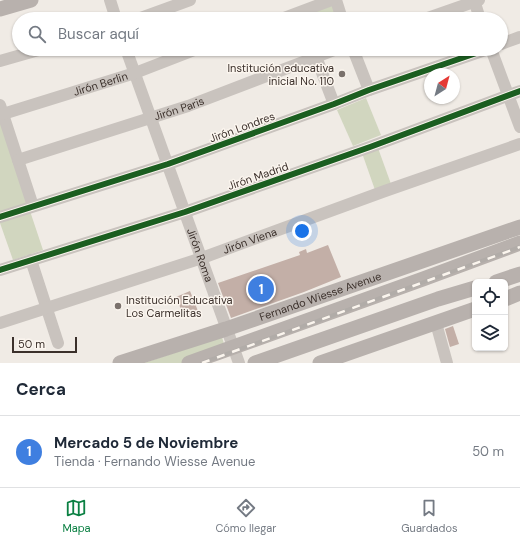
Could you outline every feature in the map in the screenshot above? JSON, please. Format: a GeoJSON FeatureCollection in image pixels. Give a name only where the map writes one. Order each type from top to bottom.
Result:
{"type":"FeatureCollection","features":[{"type":"Feature","properties":{"kind":"main road"},"geometry":{"type":"LineString","coordinates":[[0,9],[31,0]]}},
{"type":"Feature","properties":{"kind":"main road","name":"Fernando Wiesse Avenue"},"geometry":{"type":"LineString","coordinates":[[120,363],[226,329],[520,226]]}},
{"type":"Feature","properties":{"kind":"main road","name":"Fernando Wiesse Avenue"},"geometry":{"type":"LineString","coordinates":[[189,363],[520,242]]}},
{"type":"Feature","properties":{"kind":"main road"},"geometry":{"type":"LineString","coordinates":[[505,279],[520,274]]}},
{"type":"Feature","properties":{"kind":"main road"},"geometry":{"type":"LineString","coordinates":[[255,363],[438,299],[472,289]]}},
{"type":"Feature","properties":{"kind":"main road"},"geometry":{"type":"LineString","coordinates":[[508,297],[520,293]]}},
{"type":"Feature","properties":{"kind":"main road"},"geometry":{"type":"LineString","coordinates":[[320,363],[472,310]]}},
{"type":"Feature","properties":{"kind":"street"},"geometry":{"type":"LineString","coordinates":[[110,0],[114,12]]}},
{"type":"Feature","properties":{"kind":"street"},"geometry":{"type":"LineString","coordinates":[[157,12],[190,0]]}},
{"type":"Feature","properties":{"kind":"street"},"geometry":{"type":"LineString","coordinates":[[309,12],[332,0]]}},
{"type":"Feature","properties":{"kind":"street"},"geometry":{"type":"LineString","coordinates":[[336,0],[340,12]]}},
{"type":"Feature","properties":{"kind":"street"},"geometry":{"type":"LineString","coordinates":[[445,12],[476,1],[478,12]]}},
{"type":"Feature","properties":{"kind":"street"},"geometry":{"type":"LineString","coordinates":[[508,41],[520,37]]}},
{"type":"Feature","properties":{"kind":"street"},"geometry":{"type":"LineString","coordinates":[[0,61],[18,56]]}},
{"type":"Feature","properties":{"kind":"street","name":"Jirón Roma"},"geometry":{"type":"LineString","coordinates":[[129,56],[186,212],[238,363]]}},
{"type":"Feature","properties":{"kind":"street","name":"Jirón Berlin"},"geometry":{"type":"LineString","coordinates":[[2,109],[135,73],[179,56]]}},
{"type":"Feature","properties":{"kind":"street","name":"Jirón Paris"},"geometry":{"type":"LineString","coordinates":[[18,160],[188,106],[308,56]]}},
{"type":"Feature","properties":{"kind":"street"},"geometry":{"type":"LineString","coordinates":[[316,56],[334,104]]}},
{"type":"Feature","properties":{"kind":"street"},"geometry":{"type":"LineString","coordinates":[[357,56],[369,90]]}},
{"type":"Feature","properties":{"kind":"street","name":"Jirón Londres"},"geometry":{"type":"LineString","coordinates":[[0,217],[168,164],[369,90],[469,56]]}},
{"type":"Feature","properties":{"kind":"street"},"geometry":{"type":"LineString","coordinates":[[493,56],[520,127]]}},
{"type":"Feature","properties":{"kind":"street","name":"Jirón Madrid"},"geometry":{"type":"LineString","coordinates":[[0,270],[186,212],[370,148],[520,91]]}},
{"type":"Feature","properties":{"kind":"street"},"geometry":{"type":"LineString","coordinates":[[2,109],[33,206]]}},
{"type":"Feature","properties":{"kind":"street","name":"Jirón Viena"},"geometry":{"type":"LineString","coordinates":[[0,323],[202,258],[385,191],[520,144]]}},
{"type":"Feature","properties":{"kind":"street"},"geometry":{"type":"LineString","coordinates":[[31,260],[58,343]]}},
{"type":"Feature","properties":{"kind":"street"},"geometry":{"type":"LineString","coordinates":[[436,323],[447,363]]}},
{"type":"Feature","properties":{"kind":"green space"},"geometry":{"type":"Polygon","coordinates":[[[334,5],[336,12],[314,12],[334,5]]]}},
{"type":"Feature","properties":{"kind":"green space"},"geometry":{"type":"Polygon","coordinates":[[[366,98],[381,135],[353,146],[337,110],[366,98]]]}},
{"type":"Feature","properties":{"kind":"green space"},"geometry":{"type":"Polygon","coordinates":[[[0,108],[32,204],[0,216],[0,108]]]}},
{"type":"Feature","properties":{"kind":"green space"},"geometry":{"type":"Polygon","coordinates":[[[378,148],[391,184],[375,190],[362,153],[378,148]]]}},
{"type":"Feature","properties":{"kind":"green space"},"geometry":{"type":"Polygon","coordinates":[[[30,211],[43,250],[13,260],[0,223],[30,211]]]}},
{"type":"Feature","properties":{"kind":"green space"},"geometry":{"type":"Polygon","coordinates":[[[222,337],[224,344],[184,363],[144,363],[222,337]]]}},
{"type":"Feature","properties":{"kind":"building"},"geometry":{"type":"Polygon","coordinates":[[[328,245],[341,277],[231,318],[218,283],[300,255],[299,252],[306,249],[307,253],[328,245]]]}},
{"type":"Feature","properties":{"kind":"building"},"geometry":{"type":"Polygon","coordinates":[[[190,291],[198,311],[184,317],[176,297],[190,291]]]}},
{"type":"Feature","properties":{"kind":"building"},"geometry":{"type":"Polygon","coordinates":[[[453,326],[459,344],[450,347],[445,329],[453,326]]]}},
{"type":"Feature","properties":{"kind":"railway"},"geometry":{"type":"LineString","coordinates":[[202,363],[520,247]]}},
{"type":"Feature","properties":{"kind":"cycle path"},"geometry":{"type":"LineString","coordinates":[[0,217],[168,164],[369,90],[468,56]]}},
{"type":"Feature","properties":{"kind":"cycle path"},"geometry":{"type":"LineString","coordinates":[[0,270],[185,212],[370,147],[520,91]]}},
{"type":"Feature","properties":{"kind":"place","name":"Institución educativa inicial No. 110"},"geometry":{"type":"Point","coordinates":[342,74]}},
{"type":"Feature","properties":{"kind":"place","name":"Mercado 5 de Noviembre"},"geometry":{"type":"Point","coordinates":[261,289]}},
{"type":"Feature","properties":{"kind":"place","name":"Institución Educativa Los Carmelitas"},"geometry":{"type":"Point","coordinates":[118,306]}}]}
